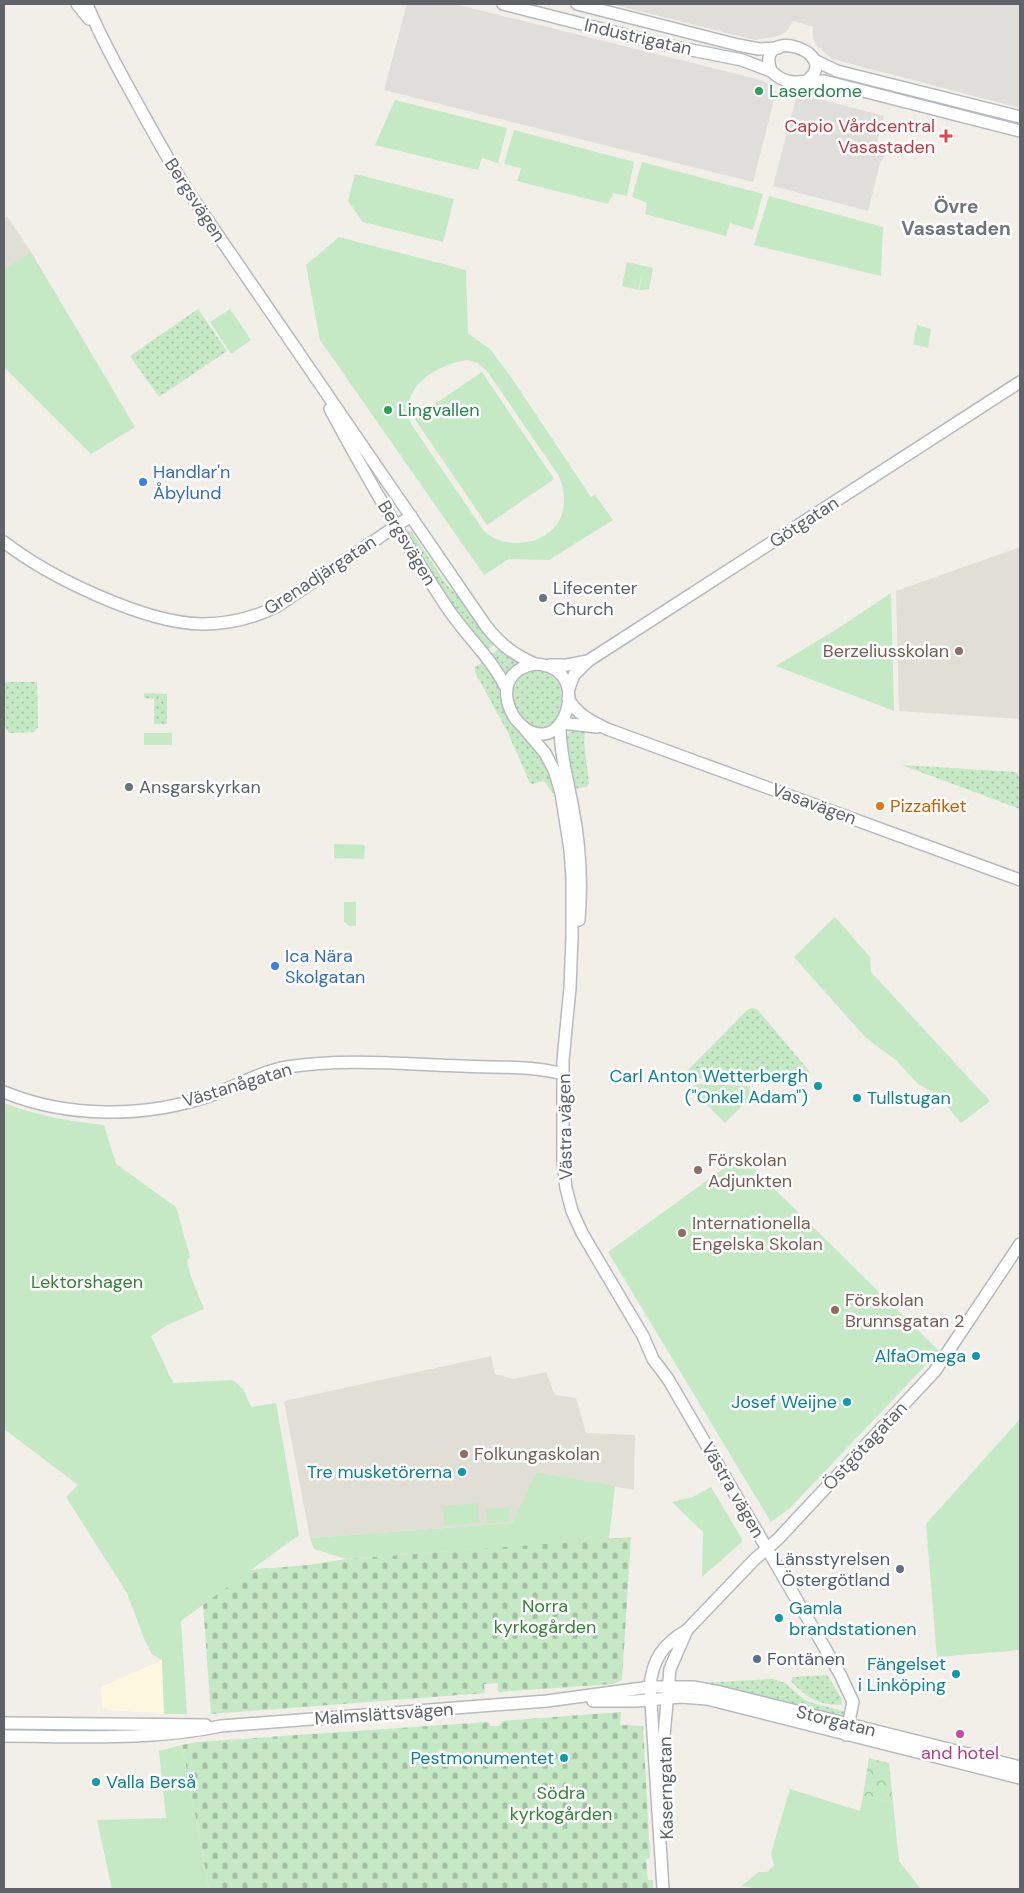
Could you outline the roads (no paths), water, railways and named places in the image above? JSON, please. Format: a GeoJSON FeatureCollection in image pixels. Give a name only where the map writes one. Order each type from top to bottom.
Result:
{"type":"FeatureCollection","features":[{"type":"Feature","properties":{"kind":"main road","name":"Bergsvägen"},"geometry":{"type":"LineString","coordinates":[[77,4],[96,29],[187,190],[493,636],[512,653],[540,664]]}},
{"type":"Feature","properties":{"kind":"main road","name":"Bergsvägen"},"geometry":{"type":"LineString","coordinates":[[87,4],[96,29]]}},
{"type":"Feature","properties":{"kind":"main road","name":"Industrigatan"},"geometry":{"type":"LineString","coordinates":[[503,4],[661,44],[742,60],[771,71]]}},
{"type":"Feature","properties":{"kind":"main road","name":"Industrigatan"},"geometry":{"type":"LineString","coordinates":[[577,4],[738,44],[759,48],[778,48]]}},
{"type":"Feature","properties":{"kind":"main road"},"geometry":{"type":"LineString","coordinates":[[1020,117],[838,71],[814,60],[805,50],[797,46],[786,45],[778,48],[770,57],[769,65],[771,71],[783,80],[797,83],[824,81],[1020,131]]}},
{"type":"Feature","properties":{"kind":"main road"},"geometry":{"type":"LineString","coordinates":[[805,82],[813,74],[814,60]]}},
{"type":"Feature","properties":{"kind":"main road","name":"Bergsvägen"},"geometry":{"type":"LineString","coordinates":[[306,364],[363,470],[446,607],[495,667],[506,688]]}},
{"type":"Feature","properties":{"kind":"main road","name":"Götgatan"},"geometry":{"type":"LineString","coordinates":[[568,693],[574,675],[588,661],[1020,382]]}},
{"type":"Feature","properties":{"kind":"main road","name":"Grenadjärgatan"},"geometry":{"type":"LineString","coordinates":[[4,542],[41,567],[112,601],[172,620],[212,624],[238,621],[276,607],[412,516]]}},
{"type":"Feature","properties":{"kind":"main road","name":"Götgatan"},"geometry":{"type":"LineString","coordinates":[[540,664],[567,665],[588,661]]}},
{"type":"Feature","properties":{"kind":"main road"},"geometry":{"type":"LineString","coordinates":[[540,664],[553,667],[560,672],[566,679],[568,693],[561,724],[553,731],[543,734],[523,727],[510,708],[506,697],[506,688],[510,678],[519,669],[540,664]]}},
{"type":"Feature","properties":{"kind":"main road","name":"Vasavägen"},"geometry":{"type":"LineString","coordinates":[[568,693],[577,711],[607,729],[1020,880]]}},
{"type":"Feature","properties":{"kind":"main road","name":"Vasavägen"},"geometry":{"type":"LineString","coordinates":[[561,724],[607,729]]}},
{"type":"Feature","properties":{"kind":"main road","name":"Västra vägen"},"geometry":{"type":"LineString","coordinates":[[561,724],[561,749],[573,811],[581,878],[576,958],[570,988]]}},
{"type":"Feature","properties":{"kind":"main road","name":"Västra vägen"},"geometry":{"type":"LineString","coordinates":[[523,727],[550,761],[557,778],[564,812],[572,878],[570,988],[563,1060],[563,1162],[569,1200],[582,1233],[643,1336],[653,1359],[668,1379],[853,1698],[848,1730]]}},
{"type":"Feature","properties":{"kind":"main road","name":"Västanågatan"},"geometry":{"type":"LineString","coordinates":[[4,1092],[49,1106],[108,1112],[170,1106],[208,1096],[280,1068],[329,1063],[546,1070],[563,1074]]}},
{"type":"Feature","properties":{"kind":"main road","name":"Östgötagatan"},"geometry":{"type":"LineString","coordinates":[[659,1693],[654,1665],[659,1655],[670,1642],[687,1630],[767,1549],[934,1371],[1020,1244]]}},
{"type":"Feature","properties":{"kind":"main road","name":"Östgötagatan"},"geometry":{"type":"LineString","coordinates":[[659,1693],[687,1630]]}},
{"type":"Feature","properties":{"kind":"main road","name":"Malmslättsvägen"},"geometry":{"type":"LineString","coordinates":[[4,1736],[158,1735],[190,1732],[221,1726],[659,1693]]}},
{"type":"Feature","properties":{"kind":"main road","name":"Storgatan"},"geometry":{"type":"LineString","coordinates":[[659,1693],[707,1699],[1020,1767]]}},
{"type":"Feature","properties":{"kind":"main road","name":"Kaserngatan"},"geometry":{"type":"LineString","coordinates":[[659,1693],[670,1889]]}},
{"type":"Feature","properties":{"kind":"main road","name":"Kaserngatan"},"geometry":{"type":"LineString","coordinates":[[659,1693],[663,1889]]}},
{"type":"Feature","properties":{"kind":"main road","name":"Malmslättsvägen"},"geometry":{"type":"LineString","coordinates":[[4,1723],[221,1726]]}},
{"type":"Feature","properties":{"kind":"main road","name":"Storgatan"},"geometry":{"type":"LineString","coordinates":[[848,1730],[1020,1778]]}},
{"type":"Feature","properties":{"kind":"place","name":"Laserdome"},"geometry":{"type":"Point","coordinates":[759,91]}},
{"type":"Feature","properties":{"kind":"place","name":"Capio Vårdcentral Vasastaden"},"geometry":{"type":"Point","coordinates":[946,136]}},
{"type":"Feature","properties":{"kind":"place","name":"Lingvallen"},"geometry":{"type":"Point","coordinates":[388,410]}},
{"type":"Feature","properties":{"kind":"place","name":"Handlar'n Åbylund"},"geometry":{"type":"Point","coordinates":[143,482]}},
{"type":"Feature","properties":{"kind":"place","name":"Lifecenter Church"},"geometry":{"type":"Point","coordinates":[543,598]}},
{"type":"Feature","properties":{"kind":"place","name":"Berzeliusskolan"},"geometry":{"type":"Point","coordinates":[959,651]}},
{"type":"Feature","properties":{"kind":"place","name":"Ansgarskyrkan"},"geometry":{"type":"Point","coordinates":[129,787]}},
{"type":"Feature","properties":{"kind":"place","name":"Pizzafiket"},"geometry":{"type":"Point","coordinates":[880,806]}},
{"type":"Feature","properties":{"kind":"place","name":"Ica Nära Skolgatan"},"geometry":{"type":"Point","coordinates":[275,966]}},
{"type":"Feature","properties":{"kind":"place","name":"Carl Anton Wetterbergh (\"Onkel Adam\")"},"geometry":{"type":"Point","coordinates":[818,1086]}},
{"type":"Feature","properties":{"kind":"place","name":"Tullstugan"},"geometry":{"type":"Point","coordinates":[857,1098]}},
{"type":"Feature","properties":{"kind":"place","name":"Förskolan Adjunkten"},"geometry":{"type":"Point","coordinates":[698,1170]}},
{"type":"Feature","properties":{"kind":"place","name":"Internationella Engelska Skolan"},"geometry":{"type":"Point","coordinates":[682,1233]}},
{"type":"Feature","properties":{"kind":"place","name":"Förskolan Brunnsgatan 2"},"geometry":{"type":"Point","coordinates":[835,1310]}},
{"type":"Feature","properties":{"kind":"place","name":"AlfaOmega"},"geometry":{"type":"Point","coordinates":[976,1356]}},
{"type":"Feature","properties":{"kind":"place","name":"Josef Weijne"},"geometry":{"type":"Point","coordinates":[847,1402]}},
{"type":"Feature","properties":{"kind":"place","name":"Folkungaskolan"},"geometry":{"type":"Point","coordinates":[464,1454]}},
{"type":"Feature","properties":{"kind":"place","name":"Tre musketörerna"},"geometry":{"type":"Point","coordinates":[462,1472]}},
{"type":"Feature","properties":{"kind":"place","name":"Länsstyrelsen Östergötland"},"geometry":{"type":"Point","coordinates":[900,1569]}},
{"type":"Feature","properties":{"kind":"place","name":"Gamla brandstationen"},"geometry":{"type":"Point","coordinates":[779,1618]}},
{"type":"Feature","properties":{"kind":"place","name":"Fontänen"},"geometry":{"type":"Point","coordinates":[757,1659]}},
{"type":"Feature","properties":{"kind":"place","name":"Fängelset i Linköping"},"geometry":{"type":"Point","coordinates":[956,1674]}},
{"type":"Feature","properties":{"kind":"place","name":"and hotel"},"geometry":{"type":"Point","coordinates":[960,1734]}},
{"type":"Feature","properties":{"kind":"place","name":"Pestmonumentet"},"geometry":{"type":"Point","coordinates":[564,1758]}},
{"type":"Feature","properties":{"kind":"place","name":"Valla Berså"},"geometry":{"type":"Point","coordinates":[96,1782]}},
{"type":"Feature","properties":{"kind":"district","name":"Övre Vasastaden"},"geometry":{"type":"Point","coordinates":[956,217]}},
{"type":"Feature","properties":{"kind":"park label","name":"Lektorshagen"},"geometry":{"type":"Point","coordinates":[87,1282]}},
{"type":"Feature","properties":{"kind":"park label","name":"Norra kyrkogården"},"geometry":{"type":"Point","coordinates":[545,1616]}},
{"type":"Feature","properties":{"kind":"park label","name":"Södra kyrkogården"},"geometry":{"type":"Point","coordinates":[561,1804]}}]}
